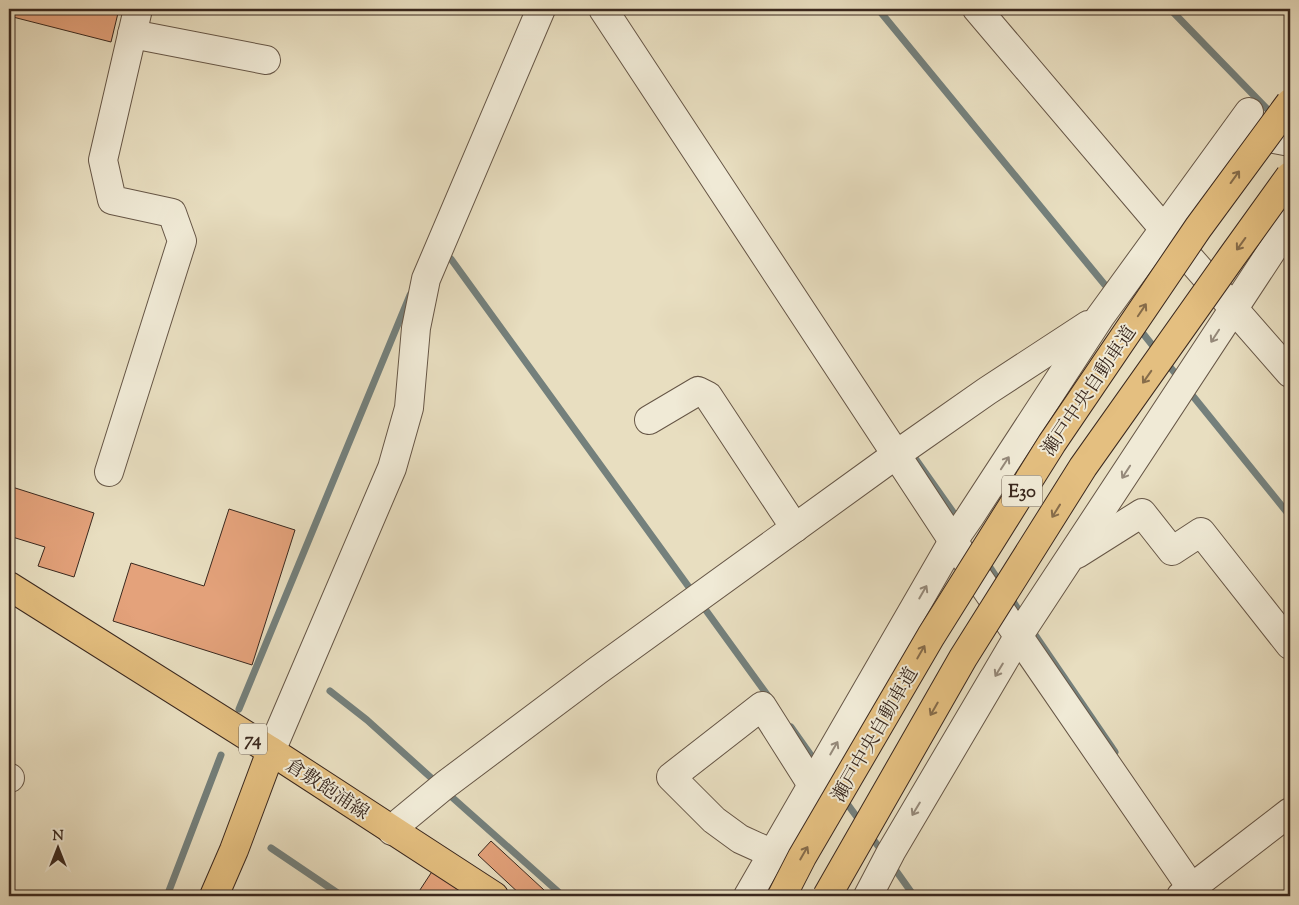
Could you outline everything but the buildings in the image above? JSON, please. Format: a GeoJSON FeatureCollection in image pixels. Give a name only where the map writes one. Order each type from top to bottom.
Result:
{"type":"FeatureCollection","features":[{"type":"Feature","properties":{"kind":"main road","name":"瀬戸中央自動車道"},"geometry":{"type":"LineString","coordinates":[[782,896],[802,857],[931,636],[1052,442],[1198,228],[1290,102]]}},
{"type":"Feature","properties":{"kind":"main road","name":"瀬戸中央自動車道"},"geometry":{"type":"LineString","coordinates":[[827,896],[964,658],[1083,467],[1290,176]]}},
{"type":"Feature","properties":{"kind":"main road","name":"倉敷飽浦線"},"geometry":{"type":"LineString","coordinates":[[9,586],[271,751],[494,896]]}},
{"type":"Feature","properties":{"kind":"main road"},"geometry":{"type":"LineString","coordinates":[[214,896],[234,850],[271,751]]}},
{"type":"Feature","properties":{"kind":"street"},"geometry":{"type":"LineString","coordinates":[[271,751],[392,468],[409,408],[416,328],[426,279],[541,9]]}},
{"type":"Feature","properties":{"kind":"street"},"geometry":{"type":"LineString","coordinates":[[602,9],[904,450],[961,530],[1194,888],[1290,812]]}},
{"type":"Feature","properties":{"kind":"street"},"geometry":{"type":"LineString","coordinates":[[977,9],[1163,228],[1290,373]]}},
{"type":"Feature","properties":{"kind":"street"},"geometry":{"type":"LineString","coordinates":[[109,472],[182,240],[172,213],[112,200],[103,160],[135,21],[266,60]]}},
{"type":"Feature","properties":{"kind":"street"},"geometry":{"type":"LineString","coordinates":[[748,896],[961,530],[1100,316],[1163,228],[1241,122],[1290,142]]}},
{"type":"Feature","properties":{"kind":"street"},"geometry":{"type":"LineString","coordinates":[[868,896],[887,859],[1025,626],[1290,223]]}},
{"type":"Feature","properties":{"kind":"street"},"geometry":{"type":"LineString","coordinates":[[392,831],[399,823],[442,788],[597,671],[904,450],[1100,316]]}},
{"type":"Feature","properties":{"kind":"street"},"geometry":{"type":"LineString","coordinates":[[649,420],[698,391],[708,396],[796,528]]}},
{"type":"Feature","properties":{"kind":"street"},"geometry":{"type":"LineString","coordinates":[[1070,558],[1142,513],[1172,551],[1201,532],[1290,645]]}},
{"type":"Feature","properties":{"kind":"street"},"geometry":{"type":"LineString","coordinates":[[773,854],[740,839],[714,820],[671,777],[762,706],[812,785]]}},
{"type":"Feature","properties":{"kind":"waterway"},"geometry":{"type":"LineString","coordinates":[[878,9],[1105,285]]}},
{"type":"Feature","properties":{"kind":"waterway"},"geometry":{"type":"LineString","coordinates":[[1170,9],[1274,116]]}},
{"type":"Feature","properties":{"kind":"waterway"},"geometry":{"type":"LineString","coordinates":[[451,259],[691,590]]}},
{"type":"Feature","properties":{"kind":"waterway"},"geometry":{"type":"LineString","coordinates":[[239,709],[410,295]]}},
{"type":"Feature","properties":{"kind":"waterway"},"geometry":{"type":"LineString","coordinates":[[1137,326],[1157,351]]}},
{"type":"Feature","properties":{"kind":"waterway"},"geometry":{"type":"LineString","coordinates":[[1165,361],[1175,373]]}},
{"type":"Feature","properties":{"kind":"waterway"},"geometry":{"type":"LineString","coordinates":[[1188,390],[1290,516]]}},
{"type":"Feature","properties":{"kind":"waterway"},"geometry":{"type":"LineString","coordinates":[[910,451],[960,522]]}},
{"type":"Feature","properties":{"kind":"waterway"},"geometry":{"type":"LineString","coordinates":[[985,560],[1001,584]]}},
{"type":"Feature","properties":{"kind":"waterway"},"geometry":{"type":"LineString","coordinates":[[1009,595],[1023,617]]}},
{"type":"Feature","properties":{"kind":"waterway"},"geometry":{"type":"LineString","coordinates":[[705,609],[771,700]]}},
{"type":"Feature","properties":{"kind":"waterway"},"geometry":{"type":"LineString","coordinates":[[1031,629],[1115,752]]}},
{"type":"Feature","properties":{"kind":"waterway"},"geometry":{"type":"LineString","coordinates":[[330,691],[367,720],[438,784]]}},
{"type":"Feature","properties":{"kind":"waterway"},"geometry":{"type":"LineString","coordinates":[[791,727],[815,761]]}},
{"type":"Feature","properties":{"kind":"waterway"},"geometry":{"type":"LineString","coordinates":[[167,896],[221,755]]}},
{"type":"Feature","properties":{"kind":"waterway"},"geometry":{"type":"LineString","coordinates":[[445,791],[563,896]]}},
{"type":"Feature","properties":{"kind":"waterway"},"geometry":{"type":"LineString","coordinates":[[843,798],[862,824]]}},
{"type":"Feature","properties":{"kind":"waterway"},"geometry":{"type":"LineString","coordinates":[[870,835],[884,854]]}},
{"type":"Feature","properties":{"kind":"waterway"},"geometry":{"type":"LineString","coordinates":[[271,848],[342,896]]}},
{"type":"Feature","properties":{"kind":"waterway"},"geometry":{"type":"LineString","coordinates":[[892,865],[914,896]]}},
{"type":"Feature","properties":{"kind":"waterway"},"geometry":{"type":"LineString","coordinates":[[9,891],[20,896]]}}]}
